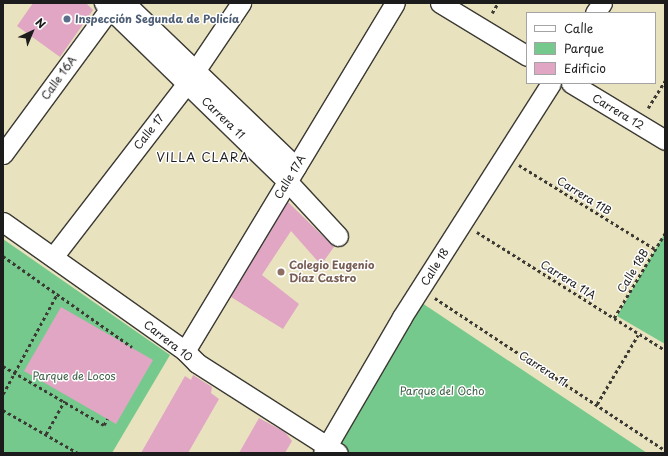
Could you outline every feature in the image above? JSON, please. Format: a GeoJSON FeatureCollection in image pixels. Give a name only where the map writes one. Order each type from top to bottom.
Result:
{"type":"FeatureCollection","features":[{"type":"Feature","properties":{"kind":"street","name":"Calle 17"},"geometry":{"type":"LineString","coordinates":[[53,257],[191,77],[241,3]]}},
{"type":"Feature","properties":{"kind":"street","name":"Calle 17A"},"geometry":{"type":"LineString","coordinates":[[185,351],[395,3]]}},
{"type":"Feature","properties":{"kind":"street"},"geometry":{"type":"LineString","coordinates":[[440,3],[526,55]]}},
{"type":"Feature","properties":{"kind":"street"},"geometry":{"type":"LineString","coordinates":[[596,12],[602,3]]}},
{"type":"Feature","properties":{"kind":"street","name":"Carrera 11"},"geometry":{"type":"LineString","coordinates":[[113,4],[292,174],[338,236]]}},
{"type":"Feature","properties":{"kind":"street","name":"Calle 16A"},"geometry":{"type":"LineString","coordinates":[[3,154],[113,4]]}},
{"type":"Feature","properties":{"kind":"street","name":"Calle 18"},"geometry":{"type":"LineString","coordinates":[[329,451],[421,289],[550,84]]}},
{"type":"Feature","properties":{"kind":"street","name":"Carrera 12"},"geometry":{"type":"LineString","coordinates":[[573,84],[665,140]]}},
{"type":"Feature","properties":{"kind":"street","name":"Carrera 10"},"geometry":{"type":"LineString","coordinates":[[3,222],[185,351],[197,363],[329,451]]}},
{"type":"Feature","properties":{"kind":"path"},"geometry":{"type":"LineString","coordinates":[[638,124],[665,81]]}},
{"type":"Feature","properties":{"kind":"path","name":"Carrera 11B"},"geometry":{"type":"LineString","coordinates":[[505,156],[655,249]]}},
{"type":"Feature","properties":{"kind":"path","name":"Carrera 11A"},"geometry":{"type":"LineString","coordinates":[[463,223],[614,318],[638,335],[665,350]]}},
{"type":"Feature","properties":{"kind":"path","name":"Calle 18B"},"geometry":{"type":"LineString","coordinates":[[614,318],[665,233]]}},
{"type":"Feature","properties":{"kind":"path"},"geometry":{"type":"LineString","coordinates":[[3,256],[132,347]]}},
{"type":"Feature","properties":{"kind":"path","name":"Carrera 11"},"geometry":{"type":"LineString","coordinates":[[421,289],[665,450]]}},
{"type":"Feature","properties":{"kind":"path"},"geometry":{"type":"LineString","coordinates":[[3,394],[58,294]]}},
{"type":"Feature","properties":{"kind":"path"},"geometry":{"type":"LineString","coordinates":[[597,404],[638,335]]}},
{"type":"Feature","properties":{"kind":"path"},"geometry":{"type":"LineString","coordinates":[[3,366],[104,425],[107,419]]}},
{"type":"Feature","properties":{"kind":"path"},"geometry":{"type":"LineString","coordinates":[[46,434],[64,401]]}},
{"type":"Feature","properties":{"kind":"path"},"geometry":{"type":"LineString","coordinates":[[3,410],[78,453]]}},
{"type":"Feature","properties":{"kind":"green space"},"geometry":{"type":"Polygon","coordinates":[[[665,233],[665,344],[617,316],[665,233]]]}},
{"type":"Feature","properties":{"kind":"green space","name":"Parque de Locos"},"geometry":{"type":"Polygon","coordinates":[[[3,239],[170,355],[112,453],[3,453],[3,239]]]}},
{"type":"Feature","properties":{"kind":"green space","name":"Parque del Ocho"},"geometry":{"type":"Polygon","coordinates":[[[422,303],[647,453],[349,453],[337,445],[422,303]]]}},
{"type":"Feature","properties":{"kind":"building"},"geometry":{"type":"Polygon","coordinates":[[[33,3],[86,3],[93,10],[60,57],[17,26],[33,3]]]}},
{"type":"Feature","properties":{"kind":"building"},"geometry":{"type":"Polygon","coordinates":[[[288,202],[334,247],[321,265],[291,231],[262,275],[299,304],[283,329],[231,297],[288,202]]]}},
{"type":"Feature","properties":{"kind":"building"},"geometry":{"type":"Polygon","coordinates":[[[61,307],[153,360],[116,424],[24,371],[61,307]]]}},
{"type":"Feature","properties":{"kind":"building"},"geometry":{"type":"Polygon","coordinates":[[[193,375],[212,387],[211,393],[219,399],[188,453],[141,453],[185,376],[191,380],[193,375]]]}},
{"type":"Feature","properties":{"kind":"building"},"geometry":{"type":"Polygon","coordinates":[[[259,418],[285,432],[292,441],[285,453],[239,453],[259,418]]]}},
{"type":"Feature","properties":{"kind":"place","name":"Inspección Segunda de Policía"},"geometry":{"type":"Point","coordinates":[67,19]}},
{"type":"Feature","properties":{"kind":"place","name":"Colegio Eugenio Díaz Castro"},"geometry":{"type":"Point","coordinates":[281,272]}},
{"type":"Feature","properties":{"kind":"district","name":"VILLA CLARA"},"geometry":{"type":"Point","coordinates":[203,158]}}]}
